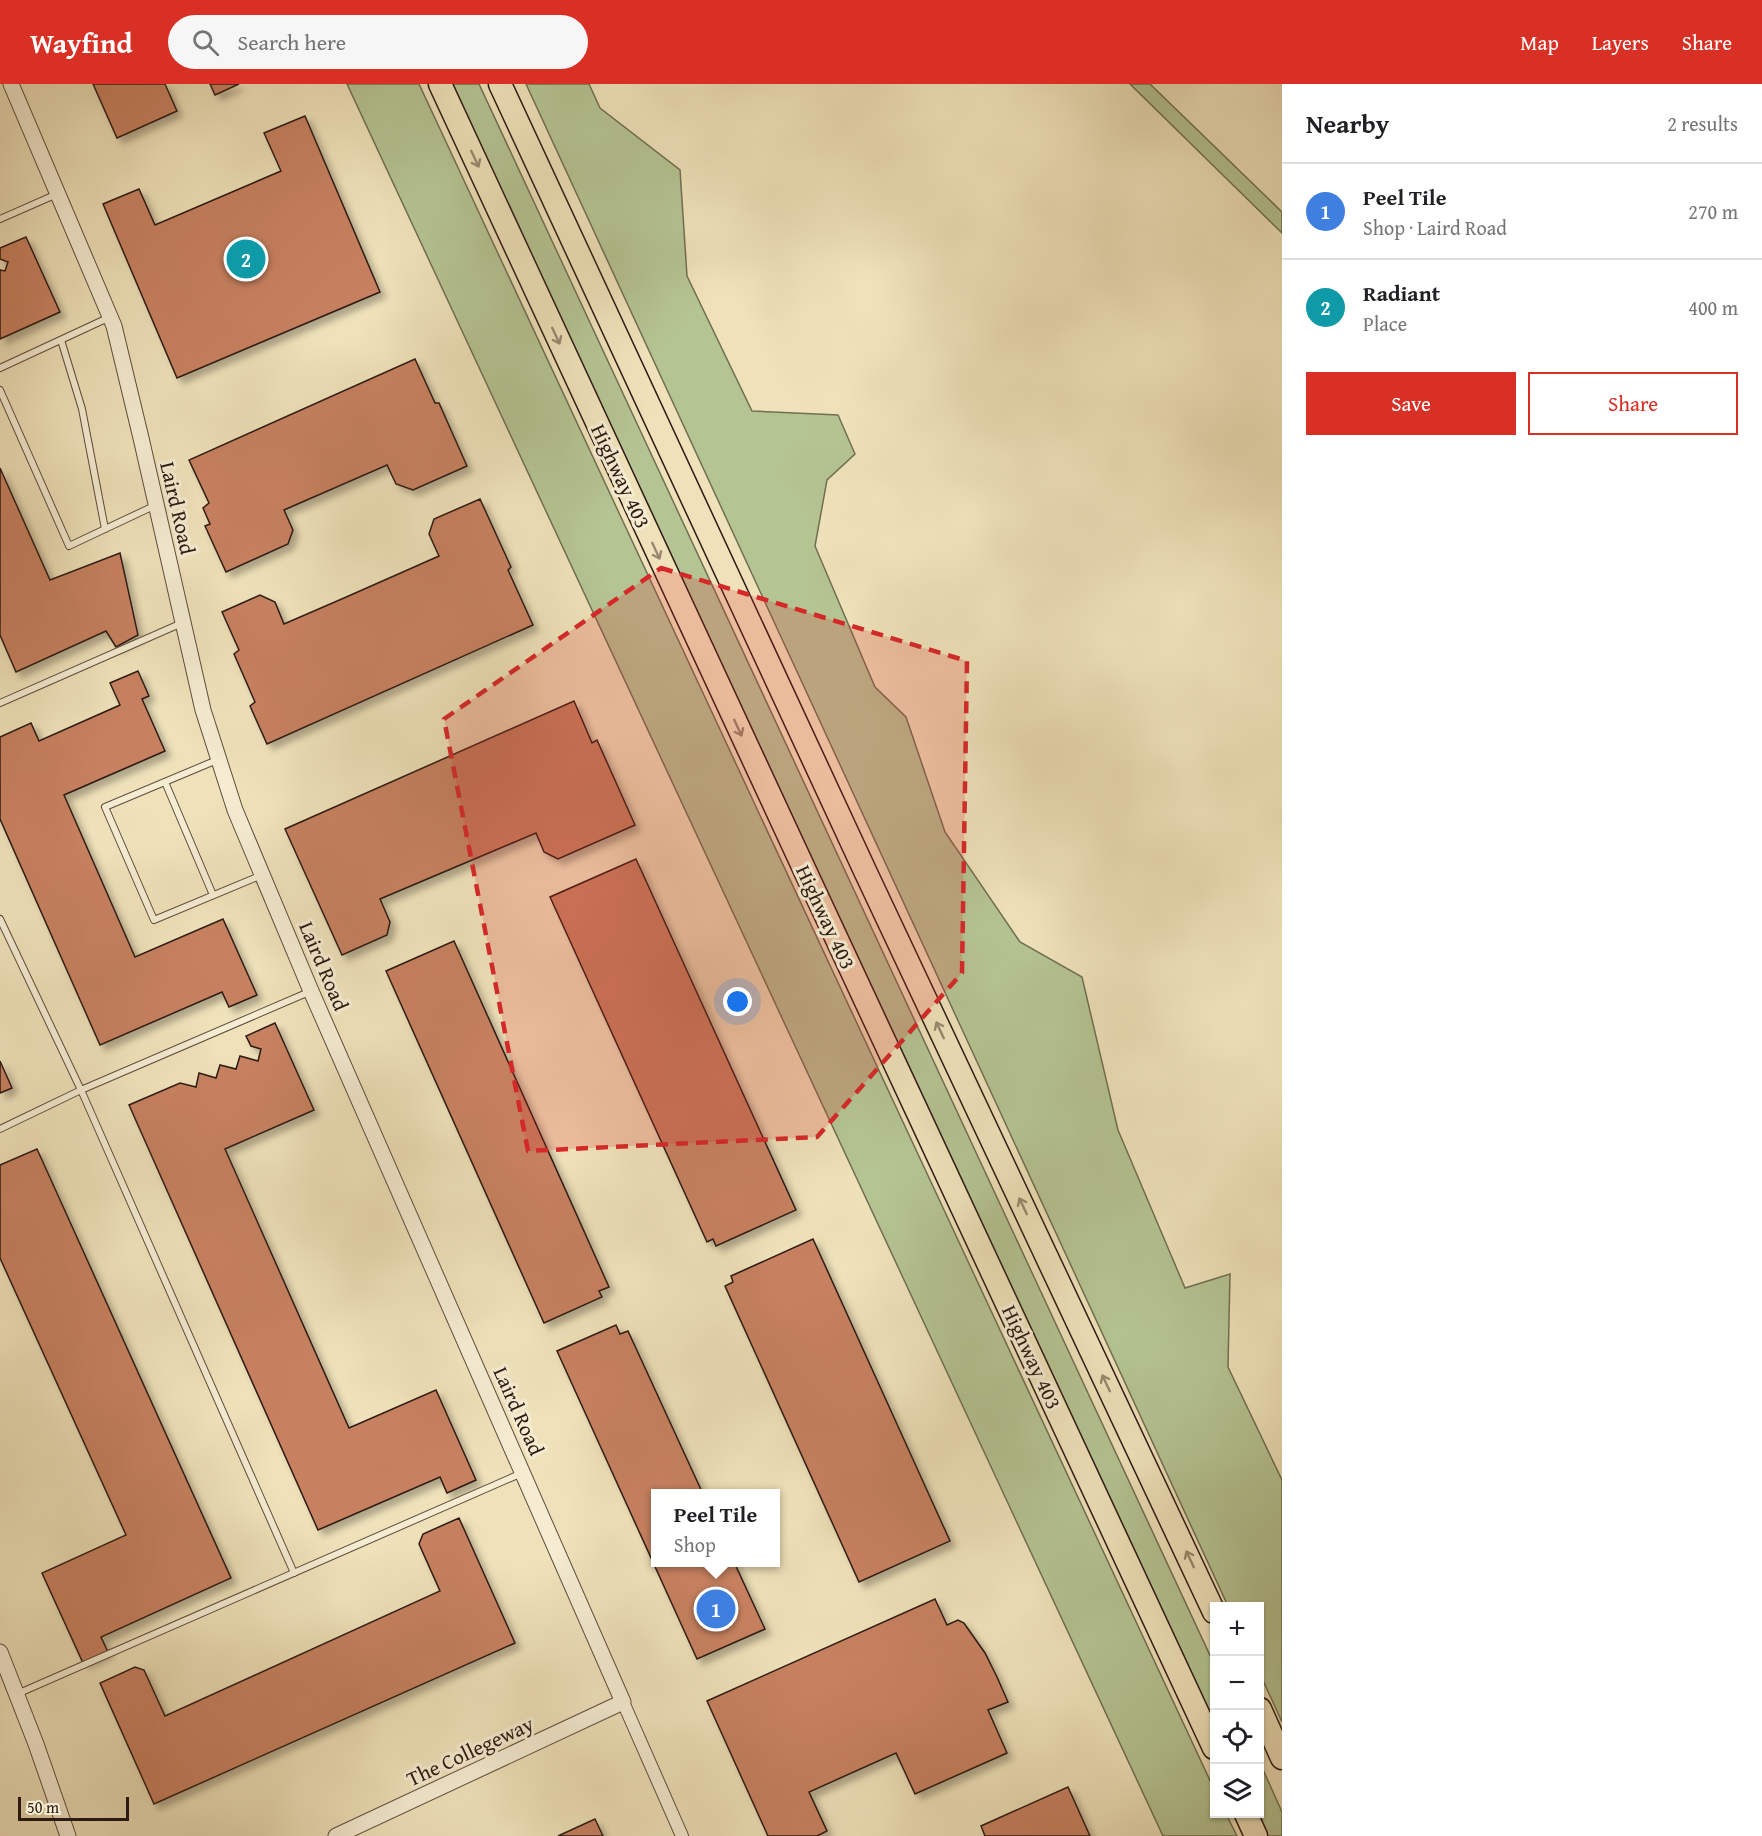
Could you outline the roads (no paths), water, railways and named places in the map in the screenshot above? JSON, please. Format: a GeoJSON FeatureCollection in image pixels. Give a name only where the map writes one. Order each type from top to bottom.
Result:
{"type":"FeatureCollection","features":[{"type":"Feature","properties":{"kind":"highway","name":"Highway 403"},"geometry":{"type":"LineString","coordinates":[[440,84],[807,877],[1210,1737]]}},
{"type":"Feature","properties":{"kind":"highway"},"geometry":{"type":"LineString","coordinates":[[500,84],[836,808],[1210,1602]]}},
{"type":"Feature","properties":{"kind":"highway"},"geometry":{"type":"LineString","coordinates":[[1260,1710],[1282,1758]]}},
{"type":"Feature","properties":{"kind":"highway"},"geometry":{"type":"LineString","coordinates":[[1247,1818],[1256,1836]]}},
{"type":"Feature","properties":{"kind":"street","name":"Laird Road"},"geometry":{"type":"LineString","coordinates":[[11,84],[114,326],[203,710],[236,810],[311,991],[682,1836]]}},
{"type":"Feature","properties":{"kind":"street"},"geometry":{"type":"LineString","coordinates":[[0,1652],[36,1744],[68,1836]]}},
{"type":"Feature","properties":{"kind":"street","name":"The Collegeway"},"geometry":{"type":"LineString","coordinates":[[336,1836],[623,1702]]}},
{"type":"Feature","properties":{"kind":"lane"},"geometry":{"type":"LineString","coordinates":[[0,219],[59,194]]}},
{"type":"Feature","properties":{"kind":"lane"},"geometry":{"type":"LineString","coordinates":[[0,368],[110,317]]}},
{"type":"Feature","properties":{"kind":"lane"},"geometry":{"type":"LineString","coordinates":[[61,340],[81,409],[105,529]]}},
{"type":"Feature","properties":{"kind":"lane"},"geometry":{"type":"LineString","coordinates":[[0,390],[69,546],[156,505]]}},
{"type":"Feature","properties":{"kind":"lane"},"geometry":{"type":"LineString","coordinates":[[0,703],[182,623]]}},
{"type":"Feature","properties":{"kind":"lane"},"geometry":{"type":"LineString","coordinates":[[219,759],[105,807],[154,920],[263,875]]}},
{"type":"Feature","properties":{"kind":"lane"},"geometry":{"type":"LineString","coordinates":[[165,782],[213,895]]}},
{"type":"Feature","properties":{"kind":"lane"},"geometry":{"type":"LineString","coordinates":[[0,919],[81,1090],[294,1573]]}},
{"type":"Feature","properties":{"kind":"lane"},"geometry":{"type":"LineString","coordinates":[[0,1129],[81,1090],[311,991]]}},
{"type":"Feature","properties":{"kind":"lane"},"geometry":{"type":"LineString","coordinates":[[16,1694],[523,1473]]}},
{"type":"Feature","properties":{"kind":"place","name":"Radiant"},"geometry":{"type":"Point","coordinates":[246,259]}},
{"type":"Feature","properties":{"kind":"place","name":"Peel Tile"},"geometry":{"type":"Point","coordinates":[716,1609]}}]}
